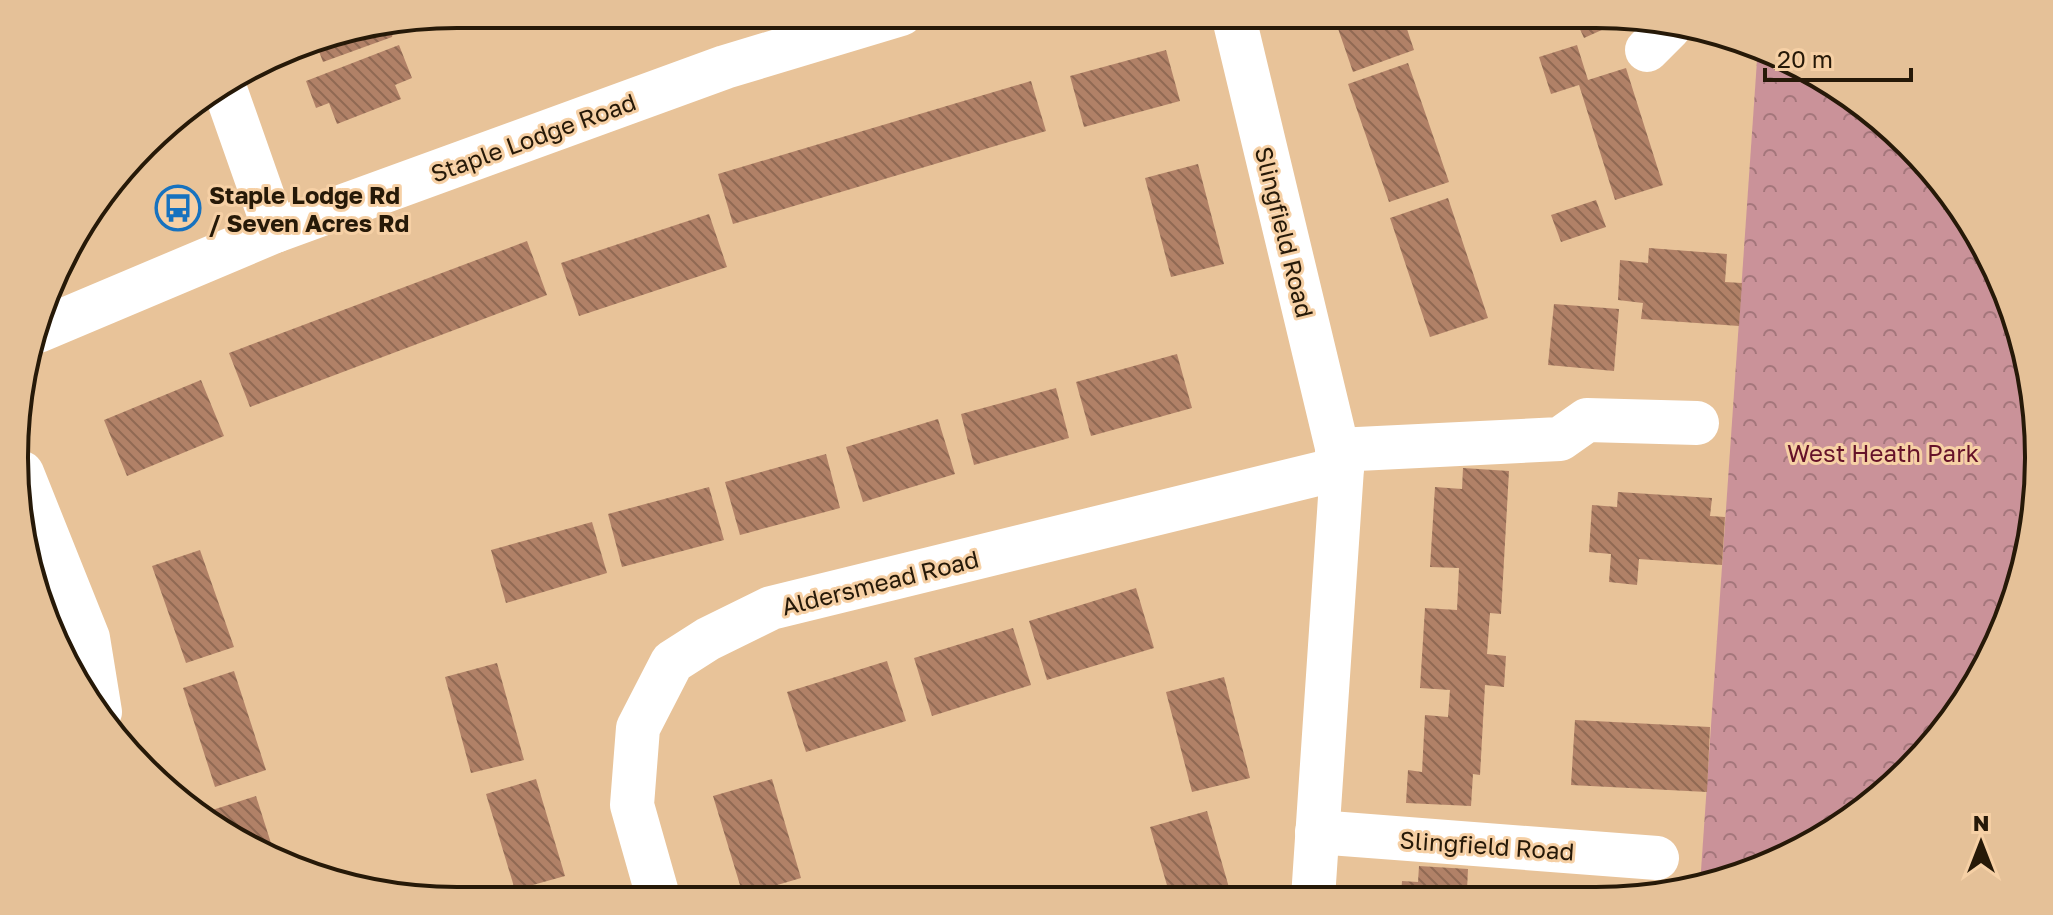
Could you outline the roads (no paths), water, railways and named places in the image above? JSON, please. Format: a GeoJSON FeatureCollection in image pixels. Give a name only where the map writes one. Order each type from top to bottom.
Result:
{"type":"FeatureCollection","features":[{"type":"Feature","properties":{"kind":"street","name":"Staple Lodge Road"},"geometry":{"type":"LineString","coordinates":[[49,326],[275,231],[725,67],[855,28]]}},
{"type":"Feature","properties":{"kind":"street","name":"Slingfield Road"},"geometry":{"type":"LineString","coordinates":[[1236,28],[1340,459],[1314,887]]}},
{"type":"Feature","properties":{"kind":"street"},"geometry":{"type":"LineString","coordinates":[[227,95],[275,231]]}},
{"type":"Feature","properties":{"kind":"street"},"geometry":{"type":"LineString","coordinates":[[1340,459],[1560,439],[1587,420],[1697,423]]}},
{"type":"Feature","properties":{"kind":"street","name":"Aldersmead Road"},"geometry":{"type":"LineString","coordinates":[[655,887],[632,805],[638,728],[672,662],[708,639],[771,608],[1340,459]]}},
{"type":"Feature","properties":{"kind":"street"},"geometry":{"type":"LineString","coordinates":[[30,492],[88,638],[96,690]]}},
{"type":"Feature","properties":{"kind":"street","name":"Slingfield Road"},"geometry":{"type":"LineString","coordinates":[[1317,832],[1657,858]]}},
{"type":"Feature","properties":{"kind":"place","name":"Staple Lodge Rd / Seven Acres Rd"},"geometry":{"type":"Point","coordinates":[178,208]}},
{"type":"Feature","properties":{"kind":"park label","name":"West Heath Park"},"geometry":{"type":"Point","coordinates":[1883,452]}}]}
